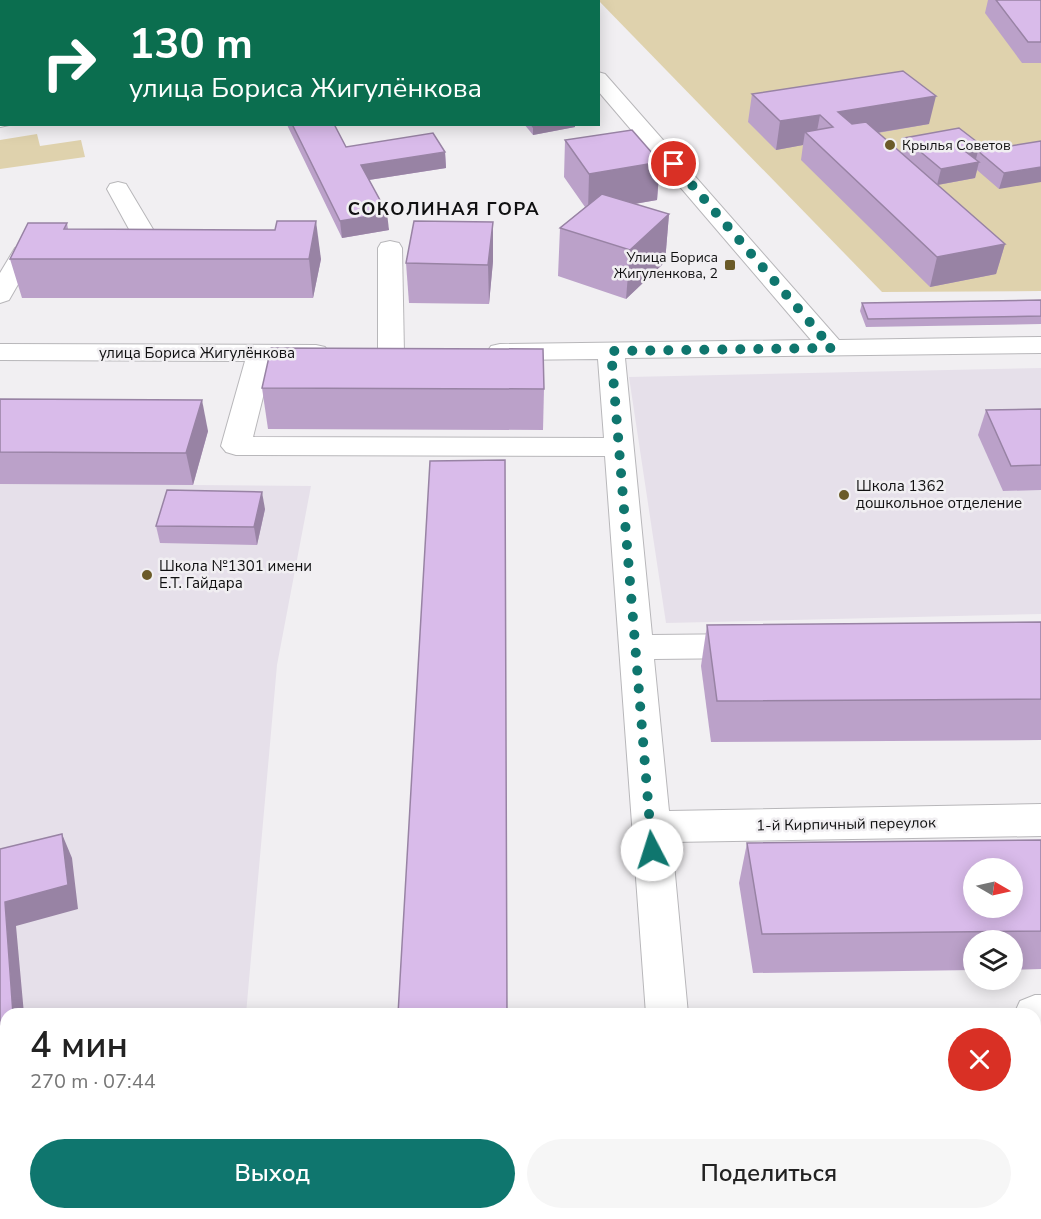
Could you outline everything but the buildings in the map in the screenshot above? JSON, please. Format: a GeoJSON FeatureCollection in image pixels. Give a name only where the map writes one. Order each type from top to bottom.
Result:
{"type":"FeatureCollection","features":[{"type":"Feature","properties":{"kind":"street"},"geometry":{"type":"LineString","coordinates":[[600,80],[832,348]]}},
{"type":"Feature","properties":{"kind":"street"},"geometry":{"type":"LineString","coordinates":[[81,249],[145,236],[118,189]]}},
{"type":"Feature","properties":{"kind":"street"},"geometry":{"type":"LineString","coordinates":[[0,295],[24,253],[81,249],[164,253]]}},
{"type":"Feature","properties":{"kind":"street","name":"улица Бориса Жигулёнкова"},"geometry":{"type":"LineString","coordinates":[[0,352],[379,354],[390,249]]}},
{"type":"Feature","properties":{"kind":"street"},"geometry":{"type":"LineString","coordinates":[[472,352],[1041,345]]}},
{"type":"Feature","properties":{"kind":"street"},"geometry":{"type":"LineString","coordinates":[[611,351],[666,1008]]}},
{"type":"Feature","properties":{"kind":"street"},"geometry":{"type":"LineString","coordinates":[[261,353],[236,446],[619,447]]}},
{"type":"Feature","properties":{"kind":"street"},"geometry":{"type":"LineString","coordinates":[[635,647],[779,645]]}},
{"type":"Feature","properties":{"kind":"street","name":"1-й Кирпичный переулок"},"geometry":{"type":"LineString","coordinates":[[650,827],[1041,820]]}},
{"type":"Feature","properties":{"kind":"shaded area","name":"Крылья Советов"},"geometry":{"type":"Polygon","coordinates":[[[600,0],[1041,0],[1041,291],[882,292],[600,0]]]}},
{"type":"Feature","properties":{"kind":"shaded area"},"geometry":{"type":"Polygon","coordinates":[[[37,134],[40,146],[81,140],[85,157],[0,169],[0,140],[37,134]]]}},
{"type":"Feature","properties":{"kind":"shaded area","name":"Школа 1362 дошкольное отделение"},"geometry":{"type":"Polygon","coordinates":[[[1041,368],[1041,614],[666,623],[629,377],[1041,368]]]}},
{"type":"Feature","properties":{"kind":"shaded area"},"geometry":{"type":"Polygon","coordinates":[[[0,430],[194,485],[311,486],[277,665],[247,1008],[0,1008],[0,430]]]}},
{"type":"Feature","properties":{"kind":"place","name":"Крылья Советов"},"geometry":{"type":"Point","coordinates":[890,145]}},
{"type":"Feature","properties":{"kind":"place","name":"Улица Бориса Жигуленкова, 2"},"geometry":{"type":"Point","coordinates":[730,265]}},
{"type":"Feature","properties":{"kind":"place","name":"Школа 1362 дошкольное отделение"},"geometry":{"type":"Point","coordinates":[844,495]}},
{"type":"Feature","properties":{"kind":"place","name":"Школа №1301 имени Е.Т. Гайдара"},"geometry":{"type":"Point","coordinates":[147,575]}},
{"type":"Feature","properties":{"kind":"district","name":"СОКОЛИНАЯ ГОРА"},"geometry":{"type":"Point","coordinates":[444,209]}},
{"type":"Feature","properties":{"kind":"route"},"geometry":{"type":"LineString","coordinates":[[652,850],[611,351],[832,348],[674,164]]}}]}
